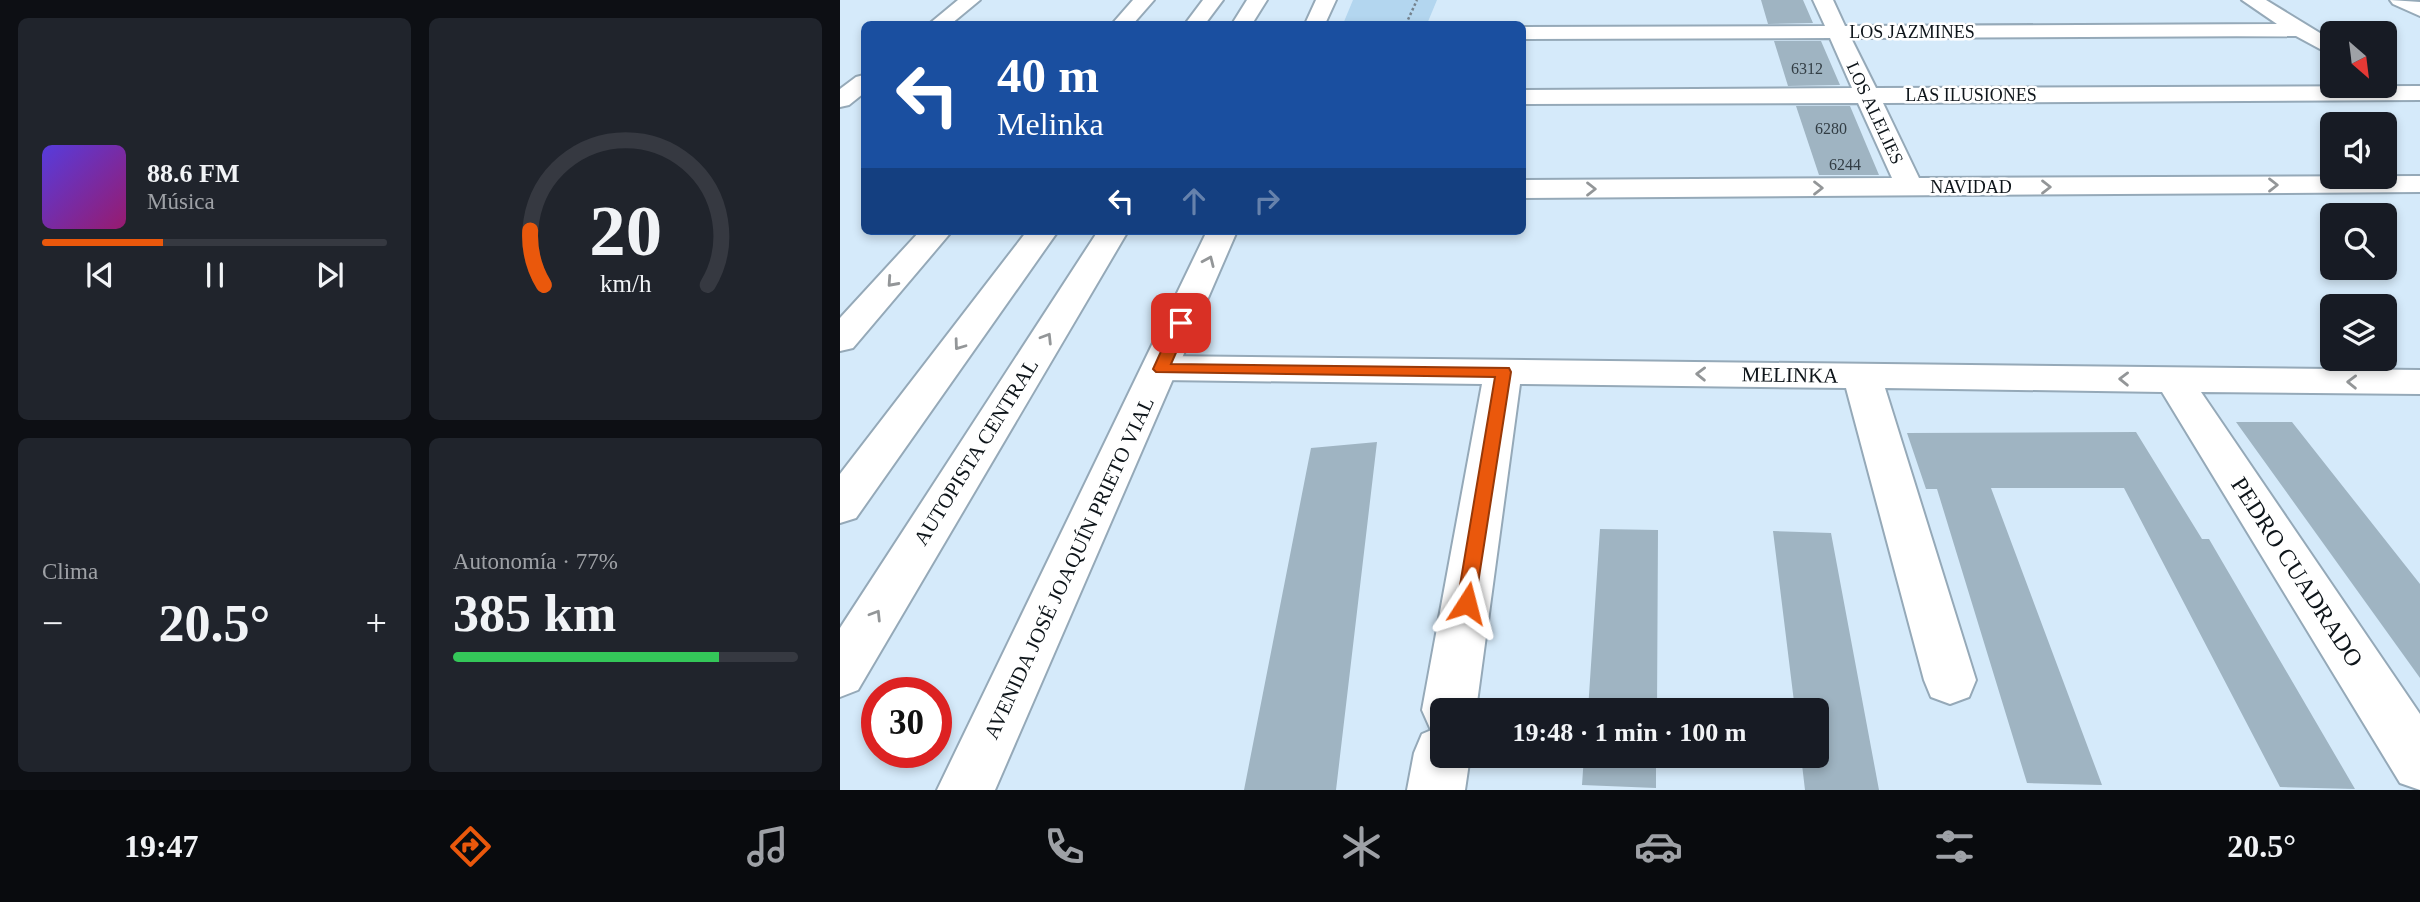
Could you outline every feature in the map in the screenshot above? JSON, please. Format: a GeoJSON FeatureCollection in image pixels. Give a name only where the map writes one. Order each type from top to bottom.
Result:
{"type":"FeatureCollection","features":[{"type":"Feature","properties":{"kind":"main road"},"geometry":{"type":"LineString","coordinates":[[943,21],[970,0]]}},
{"type":"Feature","properties":{"kind":"main road"},"geometry":{"type":"LineString","coordinates":[[1125,21],[1144,0]]}},
{"type":"Feature","properties":{"kind":"main road"},"geometry":{"type":"LineString","coordinates":[[1197,21],[1213,0]]}},
{"type":"Feature","properties":{"kind":"main road"},"geometry":{"type":"LineString","coordinates":[[1244,21],[1257,0]]}},
{"type":"Feature","properties":{"kind":"main road"},"geometry":{"type":"LineString","coordinates":[[1316,21],[1326,0]]}},
{"type":"Feature","properties":{"kind":"main road","name":"LOS ALELIES"},"geometry":{"type":"LineString","coordinates":[[1823,0],[1910,188]]}},
{"type":"Feature","properties":{"kind":"main road"},"geometry":{"type":"LineString","coordinates":[[2252,0],[2320,42]]}},
{"type":"Feature","properties":{"kind":"main road"},"geometry":{"type":"LineString","coordinates":[[2400,0],[2420,10]]}},
{"type":"Feature","properties":{"kind":"main road","name":"LOS JAZMINES"},"geometry":{"type":"LineString","coordinates":[[1526,33],[2301,30]]}},
{"type":"Feature","properties":{"kind":"main road"},"geometry":{"type":"LineString","coordinates":[[840,82],[861,81]]}},
{"type":"Feature","properties":{"kind":"main road"},"geometry":{"type":"LineString","coordinates":[[840,100],[861,83]]}},
{"type":"Feature","properties":{"kind":"main road","name":"LAS ILUSIONES"},"geometry":{"type":"LineString","coordinates":[[1526,97],[2407,93]]}},
{"type":"Feature","properties":{"kind":"main road","name":"NAVIDAD"},"geometry":{"type":"LineString","coordinates":[[1526,189],[2420,184]]}},
{"type":"Feature","properties":{"kind":"main road"},"geometry":{"type":"LineString","coordinates":[[840,340],[933,235]]}},
{"type":"Feature","properties":{"kind":"main road"},"geometry":{"type":"LineString","coordinates":[[840,506],[1040,235]]}},
{"type":"Feature","properties":{"kind":"main road","name":"AUTOPISTA CENTRAL"},"geometry":{"type":"LineString","coordinates":[[840,673],[1111,235]]}},
{"type":"Feature","properties":{"kind":"main road","name":"AVENIDA JOSÉ JOAQUÍN PRIETO VIAL"},"geometry":{"type":"LineString","coordinates":[[967,790],[1220,235]]}},
{"type":"Feature","properties":{"kind":"main road","name":"MELINKA"},"geometry":{"type":"LineString","coordinates":[[1161,369],[2420,382]]}},
{"type":"Feature","properties":{"kind":"main road"},"geometry":{"type":"LineString","coordinates":[[1451,698],[1503,372]]}},
{"type":"Feature","properties":{"kind":"main road"},"geometry":{"type":"LineString","coordinates":[[1862,376],[1950,680]]}},
{"type":"Feature","properties":{"kind":"main road","name":"PEDRO CUADRADO"},"geometry":{"type":"LineString","coordinates":[[2174,380],[2420,763]]}},
{"type":"Feature","properties":{"kind":"main road"},"geometry":{"type":"LineString","coordinates":[[1436,790],[1440,768]]}},
{"type":"Feature","properties":{"kind":"path"},"geometry":{"type":"LineString","coordinates":[[1407,21],[1417,0]]}},
{"type":"Feature","properties":{"kind":"shaded area"},"geometry":{"type":"Polygon","coordinates":[[[1353,0],[1437,0],[1428,21],[1344,21],[1353,0]]]}},
{"type":"Feature","properties":{"kind":"building"},"geometry":{"type":"Polygon","coordinates":[[[1761,0],[1803,0],[1813,23],[1768,24],[1761,0]]]}},
{"type":"Feature","properties":{"kind":"building"},"geometry":{"type":"Polygon","coordinates":[[[1774,41],[1821,41],[1840,85],[1788,86],[1774,41]]]}},
{"type":"Feature","properties":{"kind":"building"},"geometry":{"type":"Polygon","coordinates":[[[1796,106],[1850,106],[1879,175],[1819,175],[1796,106]]]}},
{"type":"Feature","properties":{"kind":"building"},"geometry":{"type":"Polygon","coordinates":[[[2236,422],[2292,422],[2420,584],[2420,678],[2236,422]]]}},
{"type":"Feature","properties":{"kind":"building"},"geometry":{"type":"Polygon","coordinates":[[[2136,432],[2202,539],[2209,539],[2355,789],[2280,787],[2124,488],[1991,488],[2102,785],[2027,783],[1937,489],[1926,489],[1907,433],[2136,432]]]}},
{"type":"Feature","properties":{"kind":"building"},"geometry":{"type":"Polygon","coordinates":[[[1377,442],[1336,790],[1244,790],[1311,448],[1377,442]]]}},
{"type":"Feature","properties":{"kind":"building"},"geometry":{"type":"Polygon","coordinates":[[[1600,529],[1658,530],[1657,698],[1589,698],[1600,529]]]}},
{"type":"Feature","properties":{"kind":"building"},"geometry":{"type":"Polygon","coordinates":[[[1773,531],[1831,533],[1879,790],[1805,790],[1802,768],[1829,768],[1829,698],[1794,698],[1773,531]]]}},
{"type":"Feature","properties":{"kind":"building"},"geometry":{"type":"Polygon","coordinates":[[[1583,768],[1656,768],[1656,788],[1582,785],[1583,768]]]}},
{"type":"Feature","properties":{"kind":"route"},"geometry":{"type":"LineString","coordinates":[[1181,323],[1161,369],[1503,372],[1467,603]]}}]}
